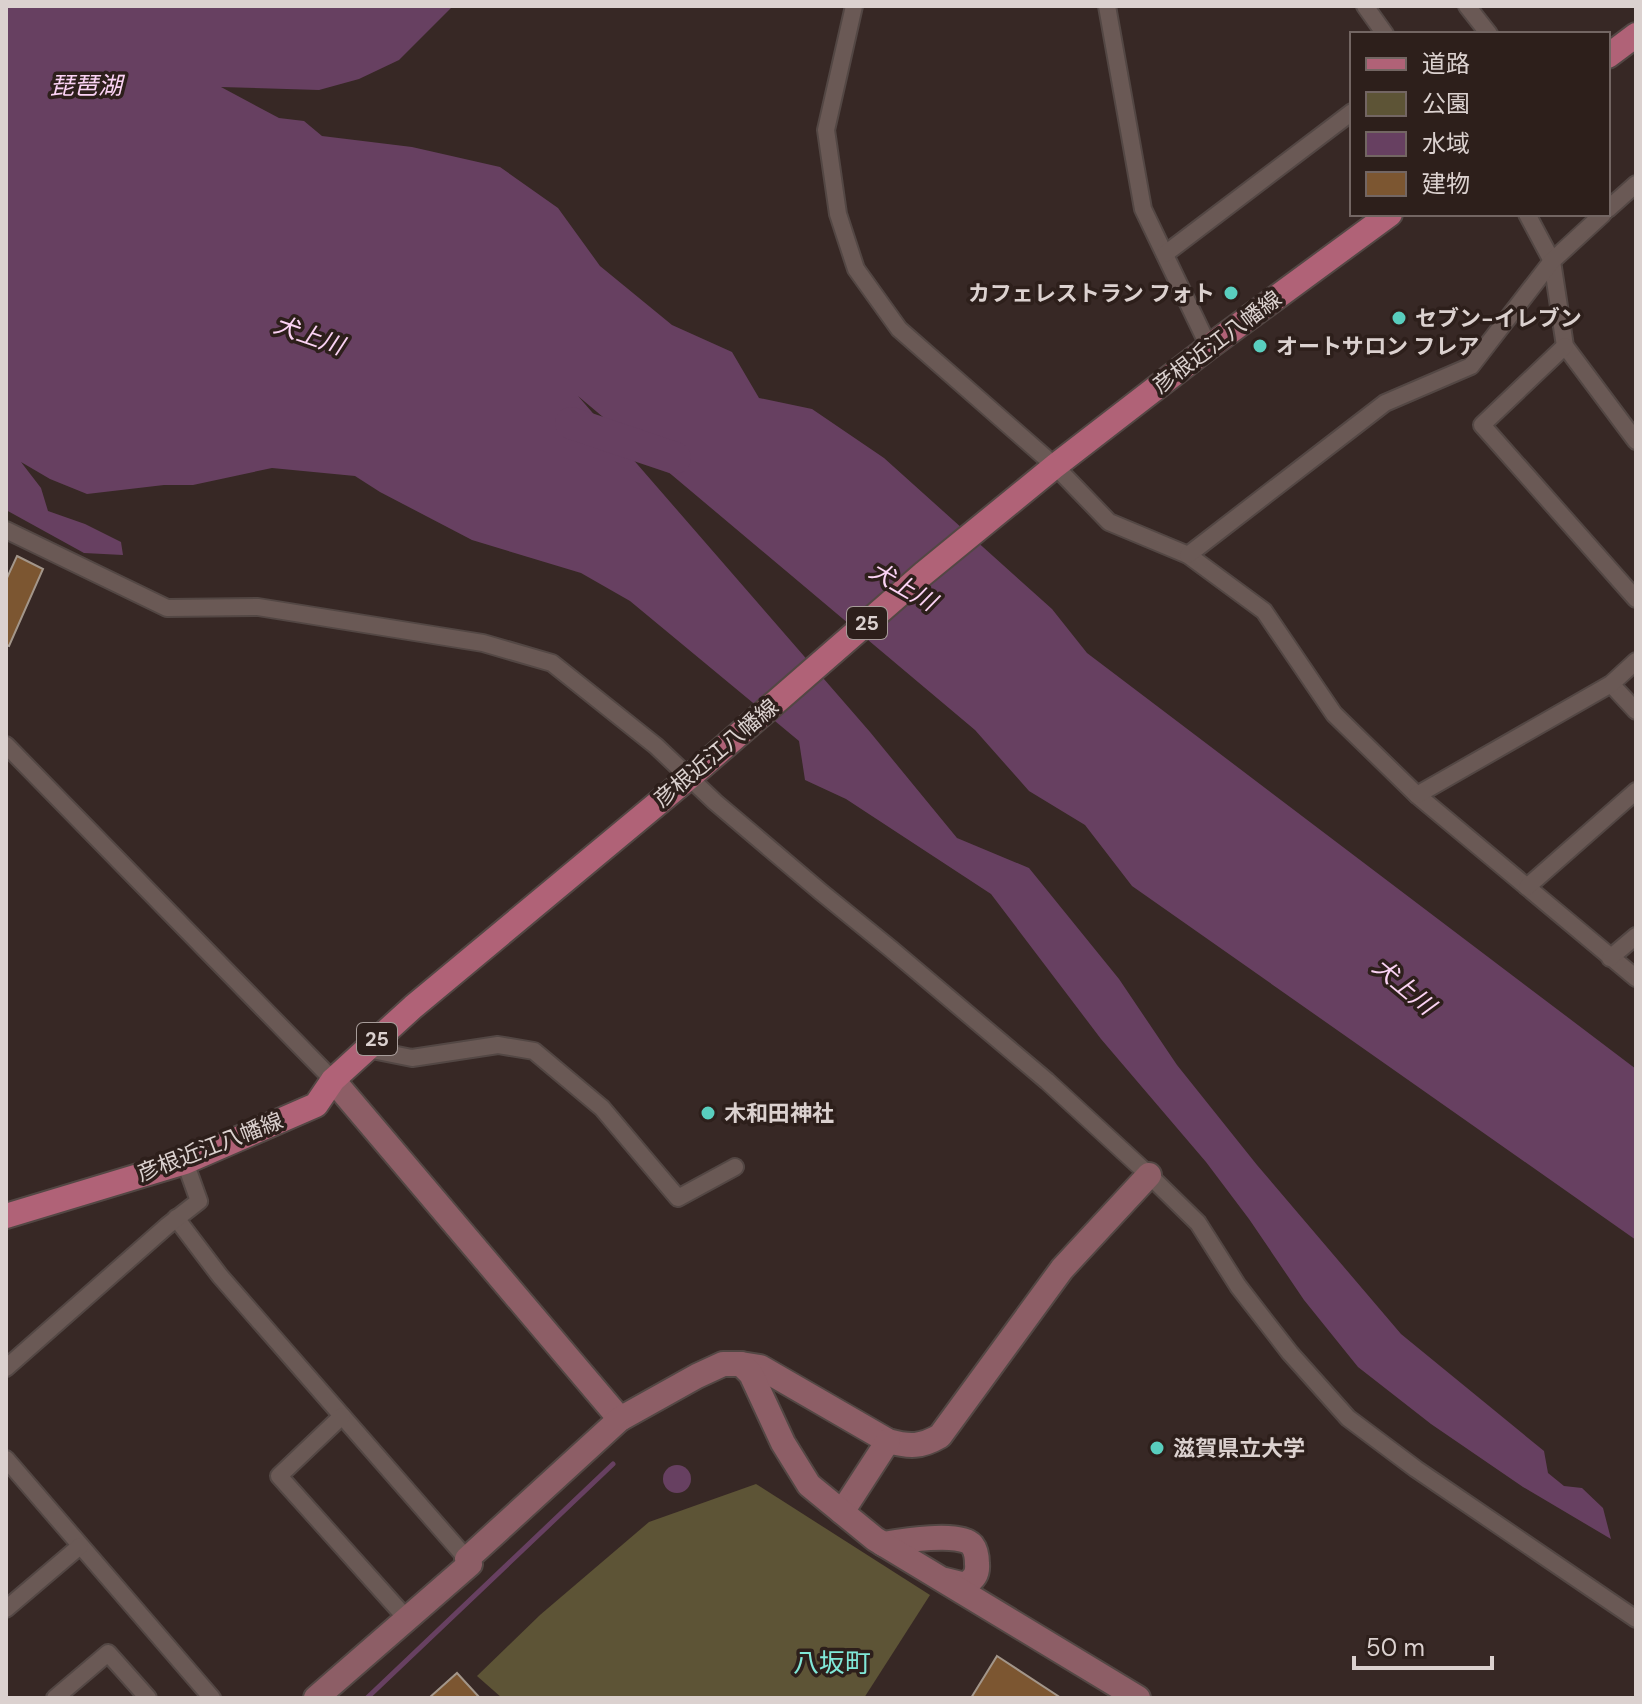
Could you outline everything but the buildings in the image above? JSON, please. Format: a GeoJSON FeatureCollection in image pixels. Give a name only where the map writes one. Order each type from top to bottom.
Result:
{"type":"FeatureCollection","features":[{"type":"Feature","properties":{"kind":"main road"},"geometry":{"type":"LineString","coordinates":[[1610,54],[1636,35]]}},
{"type":"Feature","properties":{"kind":"main road","name":"彦根近江八幡線"},"geometry":{"type":"LineString","coordinates":[[6,1216],[185,1162],[316,1105],[333,1080],[413,1007],[693,773],[911,584],[1046,473],[1209,347],[1387,216]]}},
{"type":"Feature","properties":{"kind":"street"},"geometry":{"type":"LineString","coordinates":[[854,6],[826,130],[838,214],[856,269],[899,329],[1046,473],[1109,522],[1188,555],[1264,611],[1334,714],[1417,795],[1636,978]]}},
{"type":"Feature","properties":{"kind":"street"},"geometry":{"type":"LineString","coordinates":[[1107,6],[1143,209],[1209,347]]}},
{"type":"Feature","properties":{"kind":"street"},"geometry":{"type":"LineString","coordinates":[[1365,6],[1384,32]]}},
{"type":"Feature","properties":{"kind":"street"},"geometry":{"type":"LineString","coordinates":[[1467,6],[1487,32]]}},
{"type":"Feature","properties":{"kind":"street"},"geometry":{"type":"LineString","coordinates":[[1165,254],[1350,114]]}},
{"type":"Feature","properties":{"kind":"street"},"geometry":{"type":"LineString","coordinates":[[1610,207],[1636,184]]}},
{"type":"Feature","properties":{"kind":"street"},"geometry":{"type":"LineString","coordinates":[[1528,216],[1552,261],[1565,346],[1636,441]]}},
{"type":"Feature","properties":{"kind":"street"},"geometry":{"type":"LineString","coordinates":[[1188,555],[1385,403],[1471,366],[1552,261],[1601,216]]}},
{"type":"Feature","properties":{"kind":"street"},"geometry":{"type":"LineString","coordinates":[[1565,346],[1482,425],[1636,599]]}},
{"type":"Feature","properties":{"kind":"street"},"geometry":{"type":"LineString","coordinates":[[6,530],[167,608],[258,607],[483,643],[552,663],[693,773],[821,892],[1047,1081],[1149,1175],[1198,1223],[1238,1286],[1290,1353],[1348,1418],[1416,1469],[1636,1619]]}},
{"type":"Feature","properties":{"kind":"street"},"geometry":{"type":"LineString","coordinates":[[1417,795],[1611,684],[1636,661]]}},
{"type":"Feature","properties":{"kind":"street"},"geometry":{"type":"LineString","coordinates":[[1611,684],[1636,711]]}},
{"type":"Feature","properties":{"kind":"street"},"geometry":{"type":"LineString","coordinates":[[6,745],[333,1080],[620,1419]]}},
{"type":"Feature","properties":{"kind":"street"},"geometry":{"type":"LineString","coordinates":[[1527,887],[1636,791]]}},
{"type":"Feature","properties":{"kind":"street"},"geometry":{"type":"LineString","coordinates":[[1610,958],[1636,936]]}},
{"type":"Feature","properties":{"kind":"street"},"geometry":{"type":"LineString","coordinates":[[367,1049],[412,1058],[498,1045],[534,1051],[602,1108],[678,1198],[735,1167]]}},
{"type":"Feature","properties":{"kind":"street"},"geometry":{"type":"LineString","coordinates":[[6,1368],[199,1201],[185,1162]]}},
{"type":"Feature","properties":{"kind":"street"},"geometry":{"type":"LineString","coordinates":[[467,1559],[620,1419],[723,1364],[760,1367],[888,1441],[910,1447],[925,1445],[940,1436],[1062,1269],[1149,1175]]}},
{"type":"Feature","properties":{"kind":"street"},"geometry":{"type":"LineString","coordinates":[[176,1218],[220,1276],[470,1564],[316,1698]]}},
{"type":"Feature","properties":{"kind":"street"},"geometry":{"type":"LineString","coordinates":[[741,1364],[751,1374],[783,1443],[809,1485],[883,1544],[1138,1698]]}},
{"type":"Feature","properties":{"kind":"street"},"geometry":{"type":"LineString","coordinates":[[342,1416],[279,1476],[407,1619]]}},
{"type":"Feature","properties":{"kind":"street"},"geometry":{"type":"LineString","coordinates":[[842,1512],[888,1441]]}},
{"type":"Feature","properties":{"kind":"street"},"geometry":{"type":"LineString","coordinates":[[6,1459],[212,1698]]}},
{"type":"Feature","properties":{"kind":"street"},"geometry":{"type":"LineString","coordinates":[[883,1544],[942,1537],[965,1540],[973,1545],[977,1571],[974,1579],[965,1585],[945,1580]]}},
{"type":"Feature","properties":{"kind":"street"},"geometry":{"type":"LineString","coordinates":[[6,1609],[80,1546]]}},
{"type":"Feature","properties":{"kind":"street"},"geometry":{"type":"LineString","coordinates":[[55,1698],[108,1653],[148,1698]]}},
{"type":"Feature","properties":{"kind":"green space"},"geometry":{"type":"Polygon","coordinates":[[[756,1484],[930,1595],[864,1698],[502,1698],[477,1676],[540,1615],[649,1522],[756,1484]]]}},
{"type":"Feature","properties":{"kind":"water","name":"琵琶湖"},"geometry":{"type":"Polygon","coordinates":[[[6,6],[453,6],[399,60],[359,79],[319,90],[221,87],[279,118],[304,121],[322,136],[412,147],[500,167],[558,208],[600,266],[672,325],[732,352],[759,398],[812,409],[884,458],[1052,609],[1087,653],[1636,1069],[1636,1240],[1132,886],[1085,825],[1029,791],[975,730],[578,396],[870,732],[957,838],[1029,868],[1119,979],[1177,1065],[1257,1165],[1401,1334],[1544,1451],[1548,1473],[1564,1486],[1582,1488],[1603,1508],[1611,1539],[1523,1487],[1431,1424],[1358,1367],[1304,1300],[1206,1162],[1101,1039],[991,894],[846,799],[805,780],[799,741],[630,601],[581,573],[472,540],[355,476],[272,468],[193,485],[164,485],[87,494],[50,479],[21,462],[41,488],[48,511],[85,524],[121,542],[123,555],[84,553],[6,510],[6,6]]]}},
{"type":"Feature","properties":{"kind":"water"},"geometry":{"type":"Polygon","coordinates":[[[677,1465],[687,1469],[691,1479],[687,1489],[677,1493],[667,1489],[663,1479],[667,1469],[677,1465]]]}},
{"type":"Feature","properties":{"kind":"waterway","name":"犬上川"},"geometry":{"type":"LineString","coordinates":[[571,423],[675,458]]}},
{"type":"Feature","properties":{"kind":"waterway"},"geometry":{"type":"LineString","coordinates":[[367,1698],[613,1464]]}},
{"type":"Feature","properties":{"kind":"place","name":"カフェレストラン フォト"},"geometry":{"type":"Point","coordinates":[1231,293]}},
{"type":"Feature","properties":{"kind":"place","name":"セブン-イレブン"},"geometry":{"type":"Point","coordinates":[1399,318]}},
{"type":"Feature","properties":{"kind":"place","name":"オートサロン フレア"},"geometry":{"type":"Point","coordinates":[1260,346]}},
{"type":"Feature","properties":{"kind":"place","name":"木和田神社"},"geometry":{"type":"Point","coordinates":[708,1113]}},
{"type":"Feature","properties":{"kind":"place","name":"滋賀県立大学"},"geometry":{"type":"Point","coordinates":[1157,1448]}},
{"type":"Feature","properties":{"kind":"district","name":"八坂町"},"geometry":{"type":"Point","coordinates":[832,1663]}}]}
